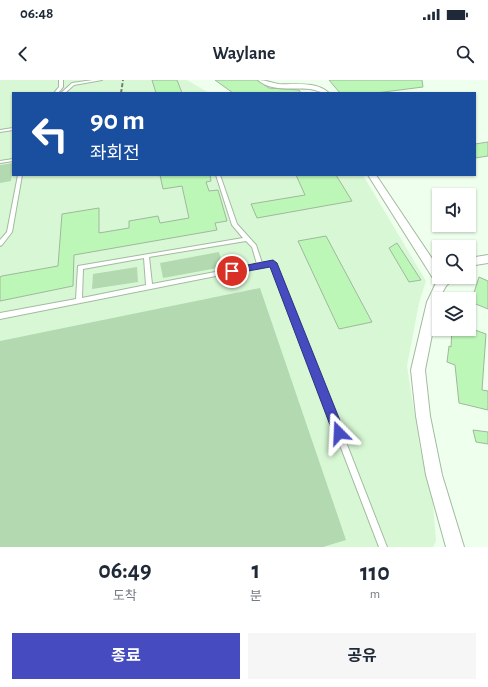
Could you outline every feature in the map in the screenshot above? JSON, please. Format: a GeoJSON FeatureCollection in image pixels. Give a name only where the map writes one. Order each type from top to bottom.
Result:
{"type":"FeatureCollection","features":[{"type":"Feature","properties":{"kind":"street"},"geometry":{"type":"LineString","coordinates":[[260,80],[269,85],[317,88],[323,92]]}},
{"type":"Feature","properties":{"kind":"street"},"geometry":{"type":"LineString","coordinates":[[373,176],[432,261]]}},
{"type":"Feature","properties":{"kind":"street"},"geometry":{"type":"LineString","coordinates":[[476,261],[488,259]]}},
{"type":"Feature","properties":{"kind":"street"},"geometry":{"type":"LineString","coordinates":[[443,284],[433,302],[418,370],[423,416],[434,475],[455,547]]}},
{"type":"Feature","properties":{"kind":"lane"},"geometry":{"type":"LineString","coordinates":[[57,92],[61,87],[61,80]]}},
{"type":"Feature","properties":{"kind":"lane"},"geometry":{"type":"LineString","coordinates":[[64,92],[73,84],[100,80]]}},
{"type":"Feature","properties":{"kind":"lane"},"geometry":{"type":"LineString","coordinates":[[0,131],[12,129]]}},
{"type":"Feature","properties":{"kind":"lane"},"geometry":{"type":"LineString","coordinates":[[0,162],[12,160]]}},
{"type":"Feature","properties":{"kind":"lane"},"geometry":{"type":"LineString","coordinates":[[0,244],[9,232],[20,176]]}},
{"type":"Feature","properties":{"kind":"lane"},"geometry":{"type":"LineString","coordinates":[[218,176],[235,225],[254,246],[260,266]]}},
{"type":"Feature","properties":{"kind":"lane"},"geometry":{"type":"LineString","coordinates":[[79,301],[80,267],[247,239]]}},
{"type":"Feature","properties":{"kind":"lane"},"geometry":{"type":"LineString","coordinates":[[146,256],[149,287]]}},
{"type":"Feature","properties":{"kind":"lane"},"geometry":{"type":"LineString","coordinates":[[0,316],[273,263],[383,547]]}},
{"type":"Feature","properties":{"kind":"shaded area"},"geometry":{"type":"Polygon","coordinates":[[[0,80],[187,80],[207,92],[12,92],[12,176],[364,176],[426,281],[419,303],[407,366],[420,448],[433,504],[436,541],[433,547],[0,547],[0,80]]]}},
{"type":"Feature","properties":{"kind":"shaded area"},"geometry":{"type":"Polygon","coordinates":[[[12,163],[11,181],[0,183],[0,165],[12,163]]]}},
{"type":"Feature","properties":{"kind":"shaded area"},"geometry":{"type":"Polygon","coordinates":[[[219,252],[223,267],[163,278],[160,263],[219,252]]]}},
{"type":"Feature","properties":{"kind":"shaded area"},"geometry":{"type":"Polygon","coordinates":[[[137,267],[138,282],[92,289],[93,274],[137,267]]]}},
{"type":"Feature","properties":{"kind":"shaded area"},"geometry":{"type":"Polygon","coordinates":[[[260,288],[346,540],[323,547],[0,547],[0,341],[260,288]]]}},
{"type":"Feature","properties":{"kind":"building"},"geometry":{"type":"Polygon","coordinates":[[[152,80],[177,80],[182,92],[156,92],[152,80]]]}},
{"type":"Feature","properties":{"kind":"building"},"geometry":{"type":"Polygon","coordinates":[[[215,80],[257,80],[269,88],[299,90],[300,92],[232,92],[215,80]]]}},
{"type":"Feature","properties":{"kind":"building"},"geometry":{"type":"Polygon","coordinates":[[[329,80],[422,80],[423,87],[384,92],[339,92],[329,80]]]}},
{"type":"Feature","properties":{"kind":"building"},"geometry":{"type":"Polygon","coordinates":[[[488,142],[488,156],[476,158],[476,144],[488,142]]]}},
{"type":"Feature","properties":{"kind":"building"},"geometry":{"type":"Polygon","coordinates":[[[160,176],[210,176],[211,181],[206,182],[209,191],[218,190],[227,221],[215,223],[217,230],[74,255],[73,286],[0,301],[0,277],[58,266],[62,214],[99,208],[99,233],[129,228],[129,221],[158,216],[160,223],[189,218],[182,186],[163,189],[160,176]]]}},
{"type":"Feature","properties":{"kind":"building"},"geometry":{"type":"Polygon","coordinates":[[[296,176],[337,176],[352,201],[257,218],[251,204],[305,195],[296,176]]]}},
{"type":"Feature","properties":{"kind":"building"},"geometry":{"type":"Polygon","coordinates":[[[326,236],[372,322],[339,329],[298,241],[326,236]]]}},
{"type":"Feature","properties":{"kind":"building"},"geometry":{"type":"Polygon","coordinates":[[[397,243],[421,280],[409,282],[389,248],[397,243]]]}},
{"type":"Feature","properties":{"kind":"building"},"geometry":{"type":"Polygon","coordinates":[[[479,277],[488,281],[488,309],[476,304],[476,292],[474,292],[479,277]]]}},
{"type":"Feature","properties":{"kind":"building"},"geometry":{"type":"Polygon","coordinates":[[[476,330],[486,334],[482,390],[488,391],[488,410],[459,403],[455,365],[447,362],[449,346],[451,347],[452,336],[476,336],[476,330]]]}},
{"type":"Feature","properties":{"kind":"building"},"geometry":{"type":"Polygon","coordinates":[[[473,430],[488,432],[488,444],[476,442],[473,430]]]}},
{"type":"Feature","properties":{"kind":"railway"},"geometry":{"type":"LineString","coordinates":[[121,92],[123,80]]}},
{"type":"Feature","properties":{"kind":"route"},"geometry":{"type":"LineString","coordinates":[[232,271],[273,263],[339,433]]}}]}
